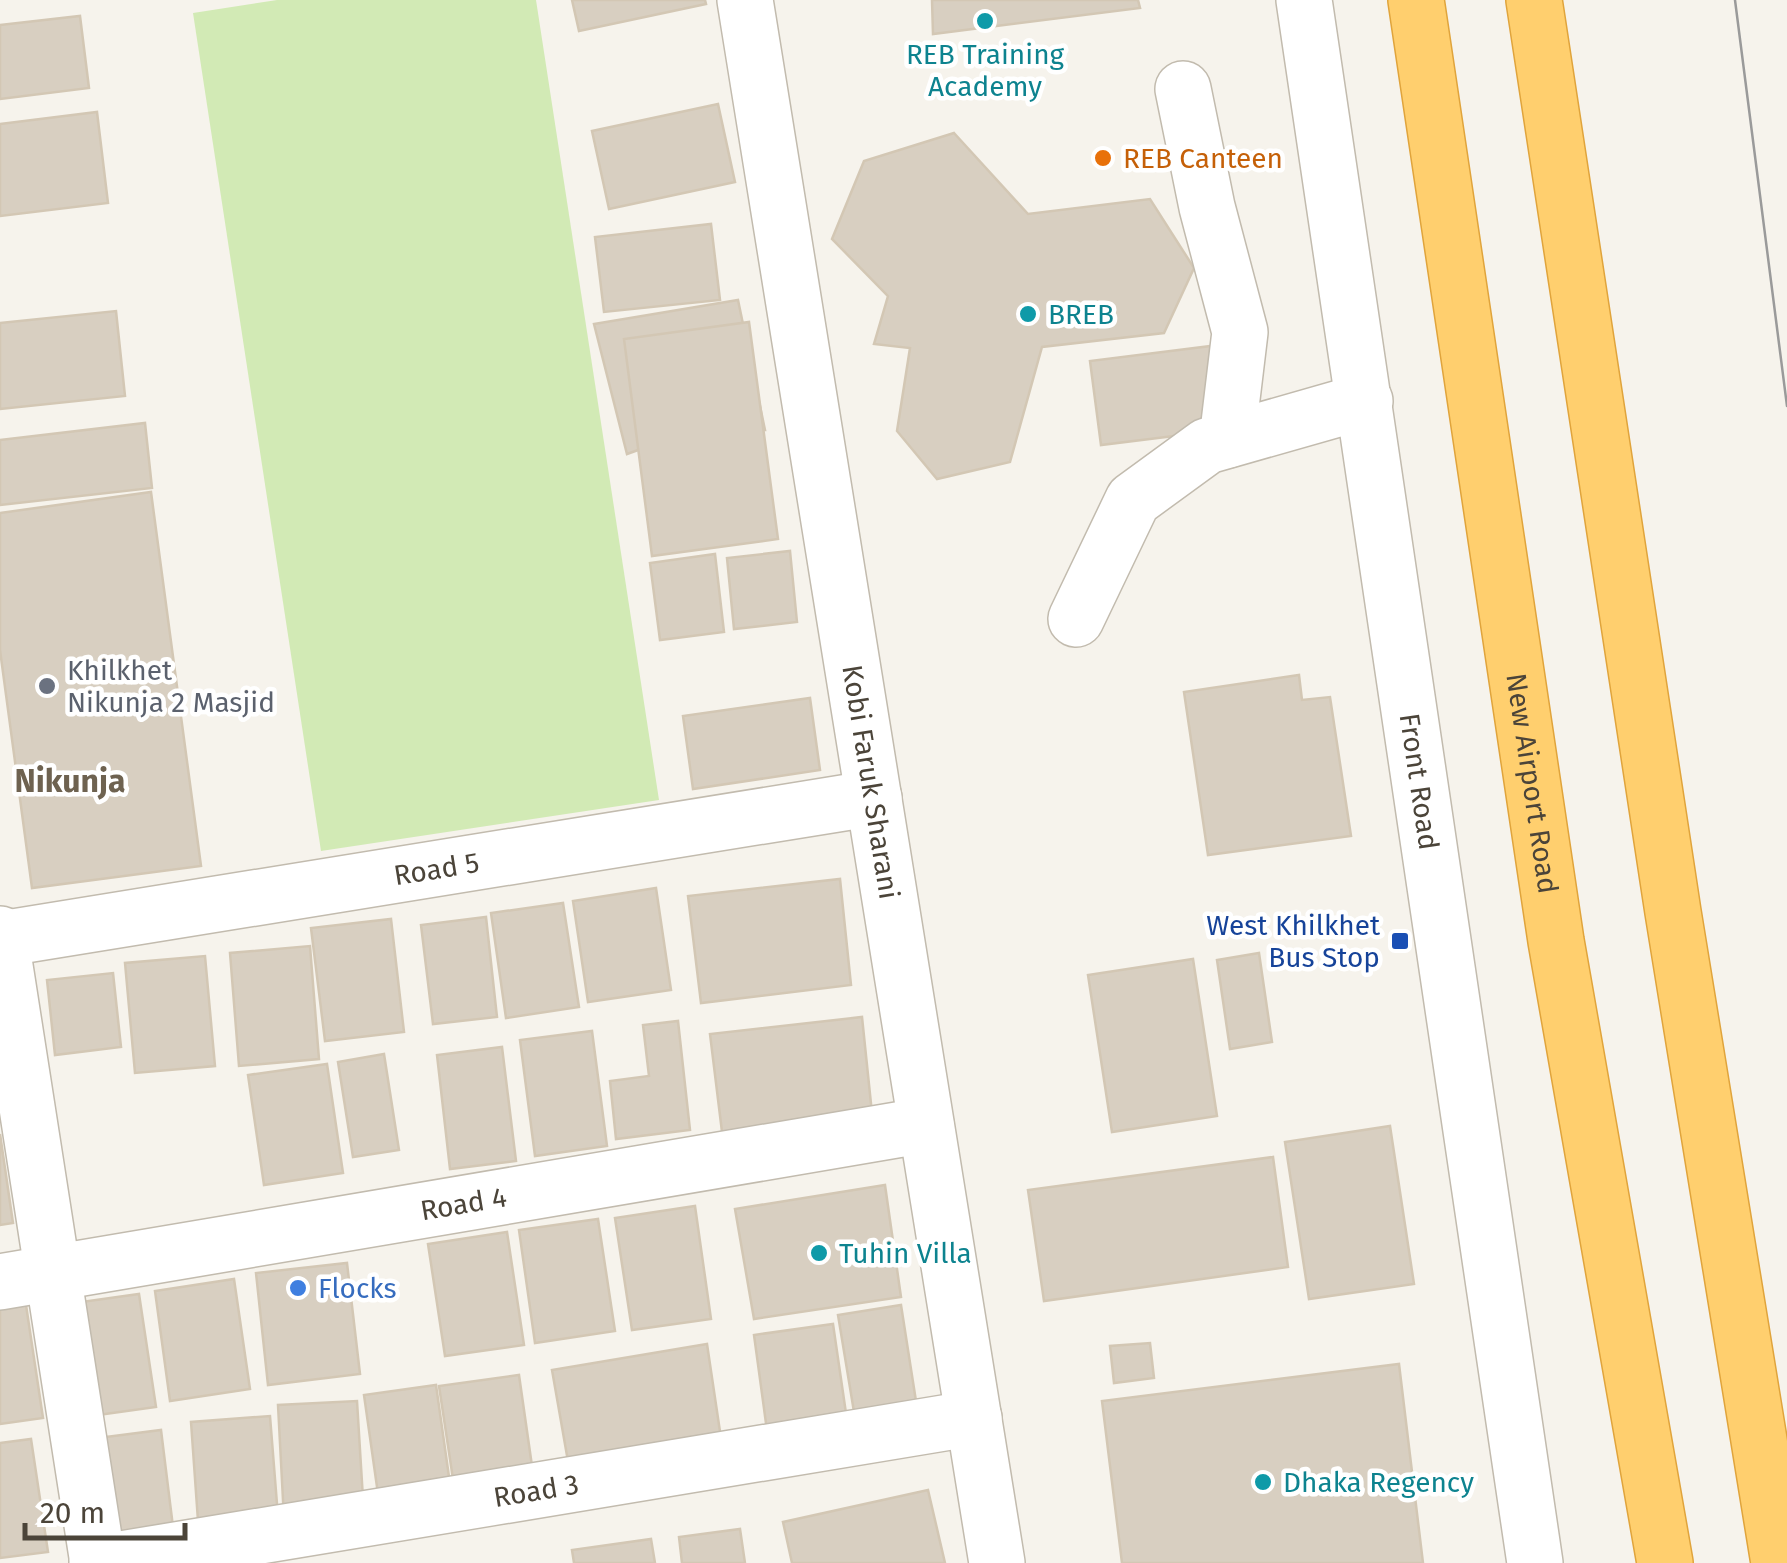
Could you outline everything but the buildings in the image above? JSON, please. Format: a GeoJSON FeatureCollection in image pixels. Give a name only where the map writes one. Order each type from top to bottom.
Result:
{"type":"FeatureCollection","features":[{"type":"Feature","properties":{"kind":"highway","name":"New Airport Road"},"geometry":{"type":"LineString","coordinates":[[1416,0],[1556,941],[1664,1563]]}},
{"type":"Feature","properties":{"kind":"highway"},"geometry":{"type":"LineString","coordinates":[[1534,0],[1673,912],[1779,1563]]}},
{"type":"Feature","properties":{"kind":"street","name":"Kobi Faruk Sharani"},"geometry":{"type":"LineString","coordinates":[[745,0],[997,1563]]}},
{"type":"Feature","properties":{"kind":"street","name":"Front Road"},"geometry":{"type":"LineString","coordinates":[[1304,0],[1535,1563]]}},
{"type":"Feature","properties":{"kind":"street"},"geometry":{"type":"LineString","coordinates":[[1183,89],[1207,207],[1240,332],[1227,440]]}},
{"type":"Feature","properties":{"kind":"street"},"geometry":{"type":"LineString","coordinates":[[1076,619],[1132,500],[1207,446],[1365,401]]}},
{"type":"Feature","properties":{"kind":"street","name":"Road 5"},"geometry":{"type":"LineString","coordinates":[[0,937],[874,798]]}},
{"type":"Feature","properties":{"kind":"street"},"geometry":{"type":"LineString","coordinates":[[0,937],[98,1563]]}},
{"type":"Feature","properties":{"kind":"street","name":"Road 4"},"geometry":{"type":"LineString","coordinates":[[0,1282],[926,1125]]}},
{"type":"Feature","properties":{"kind":"street","name":"Road 3"},"geometry":{"type":"LineString","coordinates":[[98,1563],[974,1418]]}},
{"type":"Feature","properties":{"kind":"green space"},"geometry":{"type":"Polygon","coordinates":[[[277,0],[536,0],[659,800],[321,851],[193,13],[277,0]]]}},
{"type":"Feature","properties":{"kind":"tram line"},"geometry":{"type":"LineString","coordinates":[[1735,0],[1787,406]]}},
{"type":"Feature","properties":{"kind":"place","name":"REB Training Academy"},"geometry":{"type":"Point","coordinates":[985,21]}},
{"type":"Feature","properties":{"kind":"place","name":"REB Canteen"},"geometry":{"type":"Point","coordinates":[1103,158]}},
{"type":"Feature","properties":{"kind":"place","name":"BREB"},"geometry":{"type":"Point","coordinates":[1028,314]}},
{"type":"Feature","properties":{"kind":"place","name":"Khilkhet Nikunja 2 Masjid"},"geometry":{"type":"Point","coordinates":[47,686]}},
{"type":"Feature","properties":{"kind":"place","name":"West Khilkhet Bus Stop"},"geometry":{"type":"Point","coordinates":[1400,941]}},
{"type":"Feature","properties":{"kind":"place","name":"Tuhin Villa"},"geometry":{"type":"Point","coordinates":[819,1253]}},
{"type":"Feature","properties":{"kind":"place","name":"Flocks"},"geometry":{"type":"Point","coordinates":[298,1288]}},
{"type":"Feature","properties":{"kind":"place","name":"Dhaka Regency"},"geometry":{"type":"Point","coordinates":[1263,1482]}},
{"type":"Feature","properties":{"kind":"district","name":"Nikunja"},"geometry":{"type":"Point","coordinates":[70,781]}}]}
